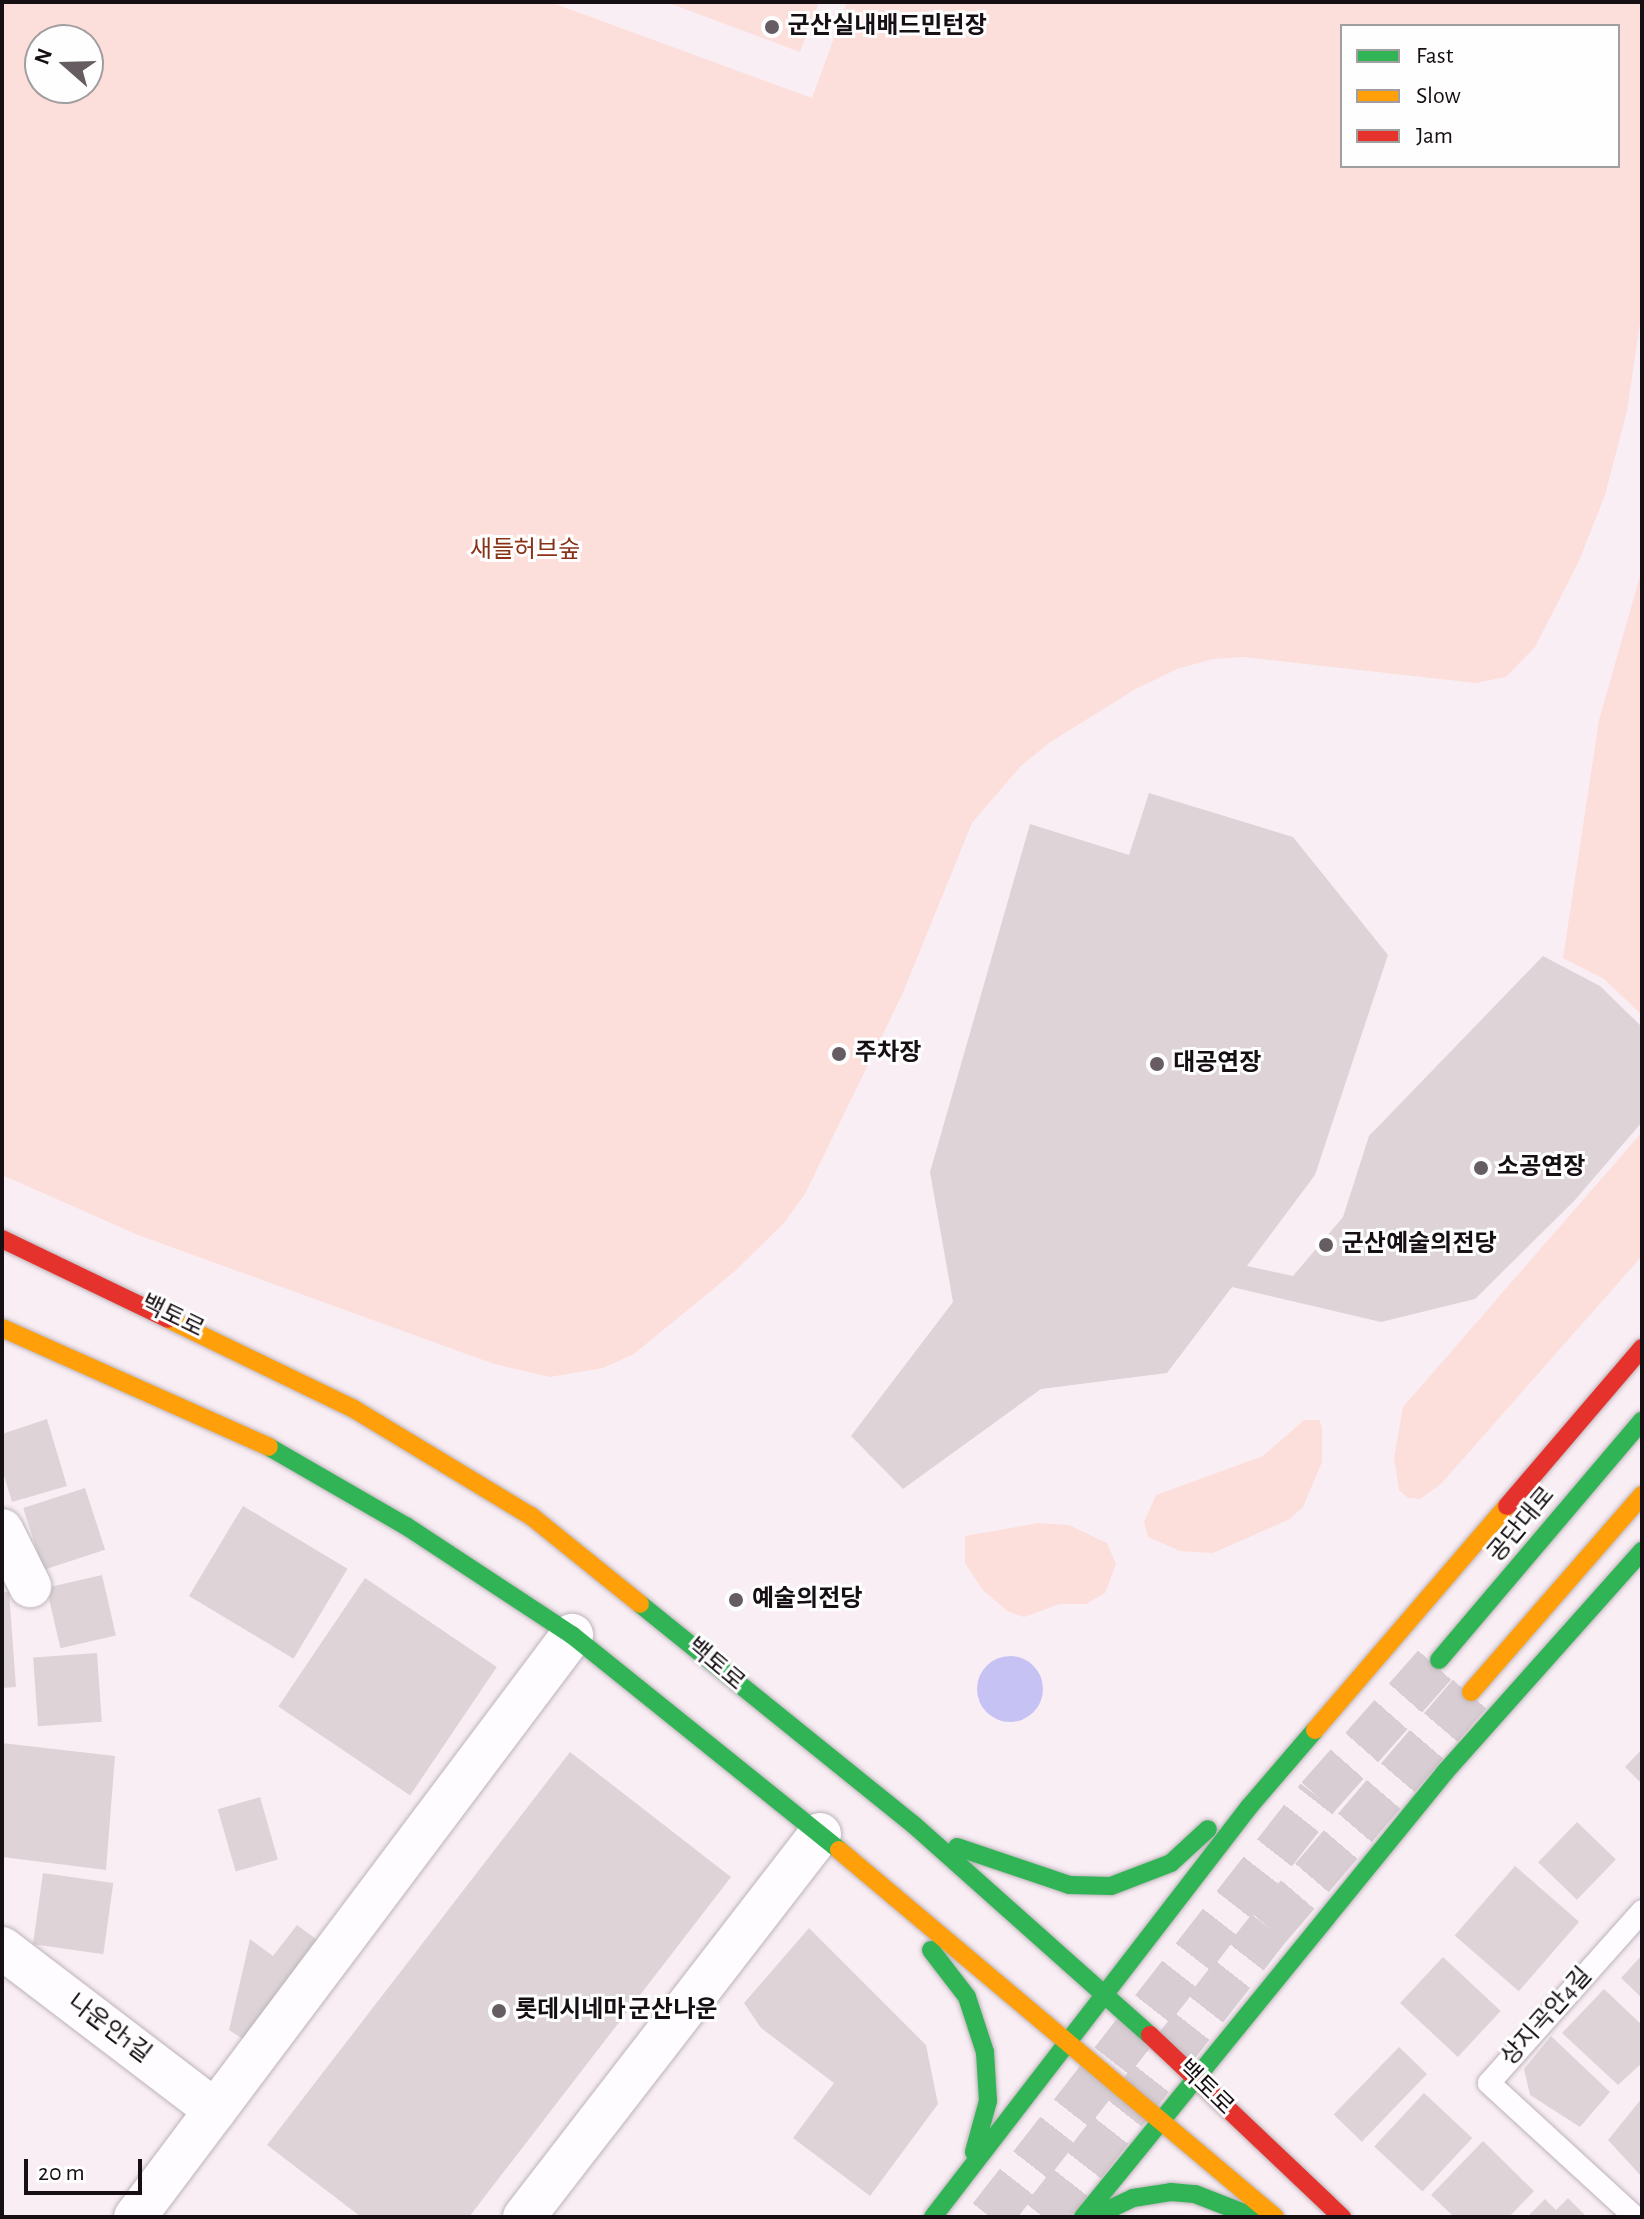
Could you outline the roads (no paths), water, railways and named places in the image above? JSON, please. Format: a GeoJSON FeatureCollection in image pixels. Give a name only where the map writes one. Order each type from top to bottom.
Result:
{"type":"FeatureCollection","features":[{"type":"Feature","properties":{"kind":"street","name":"백토로"},"geometry":{"type":"LineString","coordinates":[[2,1239],[354,1409],[468,1476],[618,1581],[914,1825],[1103,1991],[1342,2217]]}},
{"type":"Feature","properties":{"kind":"street","name":"백토로"},"geometry":{"type":"LineString","coordinates":[[2,1328],[262,1443],[406,1526],[572,1635],[833,1845],[1275,2217]]}},
{"type":"Feature","properties":{"kind":"street"},"geometry":{"type":"LineString","coordinates":[[933,2217],[1103,1991],[1325,1716],[1642,1348]]}},
{"type":"Feature","properties":{"kind":"street","name":"공단대로"},"geometry":{"type":"LineString","coordinates":[[1439,1660],[1642,1421]]}},
{"type":"Feature","properties":{"kind":"street"},"geometry":{"type":"LineString","coordinates":[[1471,1692],[1642,1495]]}},
{"type":"Feature","properties":{"kind":"street"},"geometry":{"type":"LineString","coordinates":[[2,1530],[30,1586]]}},
{"type":"Feature","properties":{"kind":"street"},"geometry":{"type":"LineString","coordinates":[[1083,2217],[1446,1771],[1642,1551]]}},
{"type":"Feature","properties":{"kind":"street"},"geometry":{"type":"LineString","coordinates":[[135,2217],[572,1635]]}},
{"type":"Feature","properties":{"kind":"street"},"geometry":{"type":"LineString","coordinates":[[914,1825],[1025,1873],[1069,1885],[1111,1886],[1171,1863],[1325,1716]]}},
{"type":"Feature","properties":{"kind":"street"},"geometry":{"type":"LineString","coordinates":[[524,2217],[833,1845],[935,1955],[967,1997],[980,2033],[988,2101],[981,2134],[963,2177]]}},
{"type":"Feature","properties":{"kind":"street","name":"나운안1길"},"geometry":{"type":"LineString","coordinates":[[2,1948],[215,2110]]}},
{"type":"Feature","properties":{"kind":"street"},"geometry":{"type":"LineString","coordinates":[[1093,2217],[1133,2198],[1171,2192],[1195,2194],[1254,2217]]}},
{"type":"Feature","properties":{"kind":"lane","name":"상지곡안4길"},"geometry":{"type":"LineString","coordinates":[[1635,2217],[1489,2083],[1642,1911]]}},
{"type":"Feature","properties":{"kind":"water"},"geometry":{"type":"Polygon","coordinates":[[[1010,1656],[1023,1658],[1038,1671],[1043,1689],[1041,1702],[1028,1717],[1010,1722],[997,1720],[982,1707],[977,1689],[979,1676],[992,1661],[1010,1656]]]}},
{"type":"Feature","properties":{"kind":"tunnel"},"geometry":{"type":"LineString","coordinates":[[990,2217],[1318,1797],[1439,1660]]}},
{"type":"Feature","properties":{"kind":"tunnel"},"geometry":{"type":"LineString","coordinates":[[1043,2217],[1269,1928],[1471,1692]]}},
{"type":"Feature","properties":{"kind":"place","name":"군산실내배드민턴장"},"geometry":{"type":"Point","coordinates":[772,27]}},
{"type":"Feature","properties":{"kind":"place","name":"주차장"},"geometry":{"type":"Point","coordinates":[839,1054]}},
{"type":"Feature","properties":{"kind":"place","name":"대공연장"},"geometry":{"type":"Point","coordinates":[1157,1064]}},
{"type":"Feature","properties":{"kind":"place","name":"소공연장"},"geometry":{"type":"Point","coordinates":[1481,1168]}},
{"type":"Feature","properties":{"kind":"place","name":"군산예술의전당"},"geometry":{"type":"Point","coordinates":[1326,1245]}},
{"type":"Feature","properties":{"kind":"place","name":"예술의전당"},"geometry":{"type":"Point","coordinates":[736,1600]}},
{"type":"Feature","properties":{"kind":"place","name":"롯데시네마 군산나운"},"geometry":{"type":"Point","coordinates":[499,2011]}},
{"type":"Feature","properties":{"kind":"park label","name":"새들허브숲"},"geometry":{"type":"Point","coordinates":[525,551]}}]}
